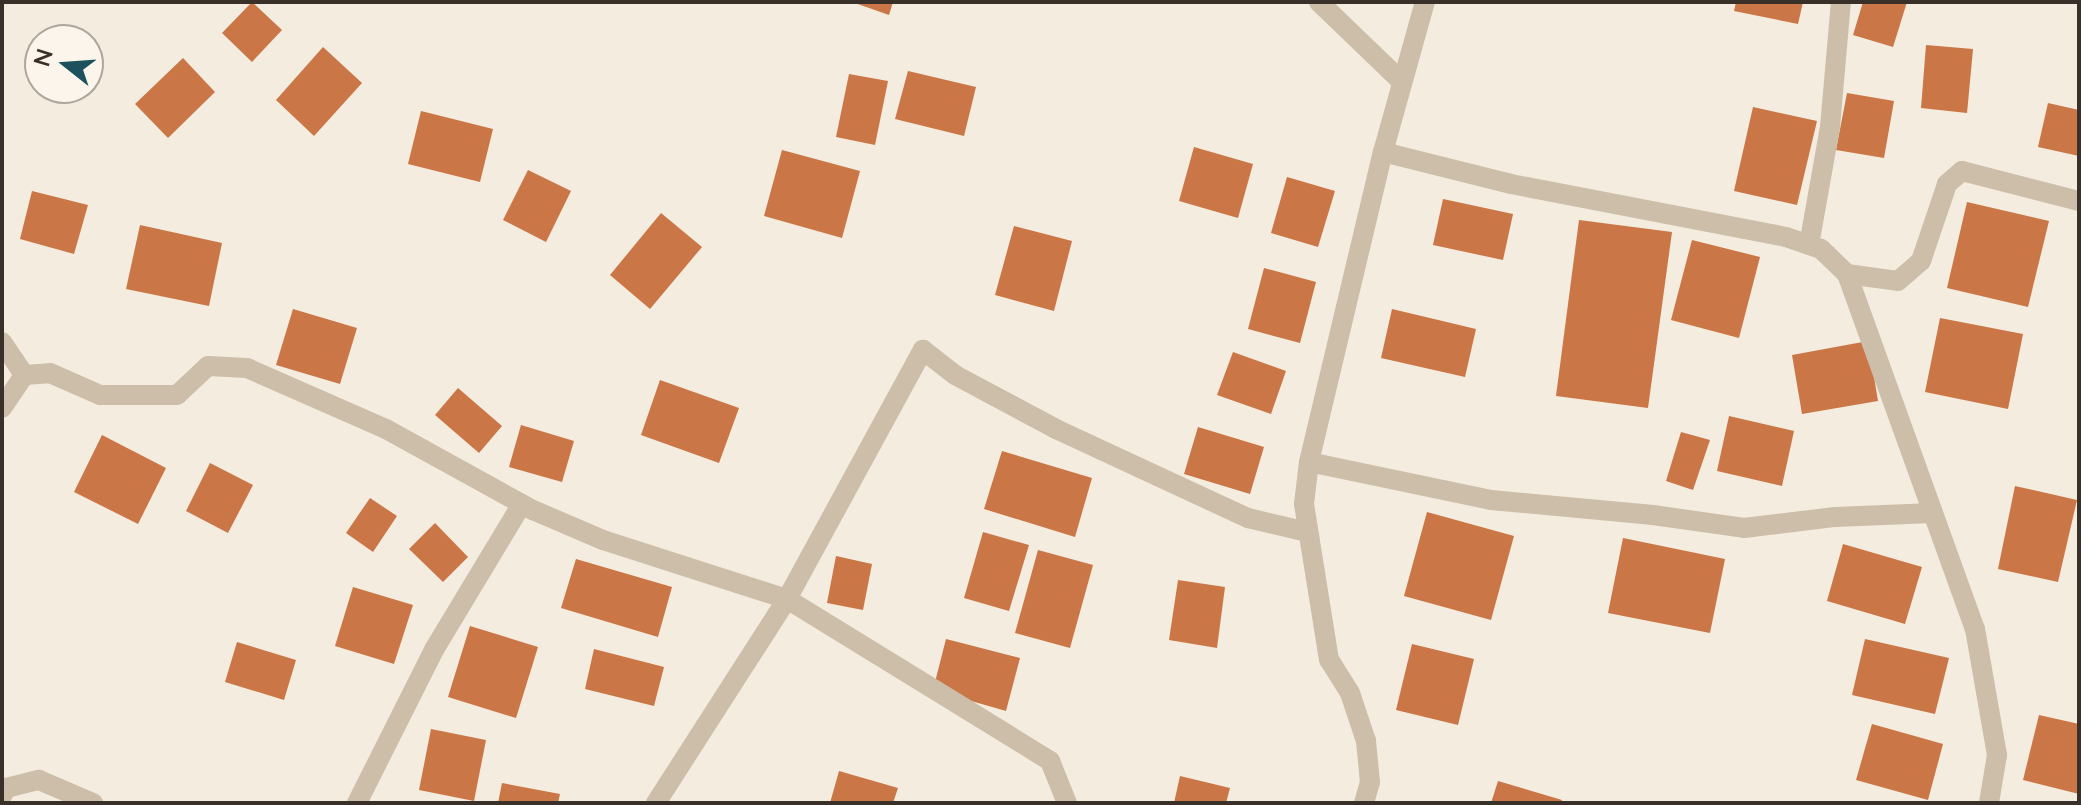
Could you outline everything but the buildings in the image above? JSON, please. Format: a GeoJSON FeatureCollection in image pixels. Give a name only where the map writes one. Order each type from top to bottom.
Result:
{"type":"FeatureCollection","features":[{"type":"Feature","properties":{"kind":"street"},"geometry":{"type":"LineString","coordinates":[[1319,2],[1402,82]]}},
{"type":"Feature","properties":{"kind":"street"},"geometry":{"type":"LineString","coordinates":[[1364,803],[1370,782],[1366,741],[1350,693],[1329,660],[1304,504],[1309,462],[1383,152],[1425,2]]}},
{"type":"Feature","properties":{"kind":"street"},"geometry":{"type":"LineString","coordinates":[[1809,245],[1830,127],[1841,2]]}},
{"type":"Feature","properties":{"kind":"street"},"geometry":{"type":"LineString","coordinates":[[1383,152],[1511,184],[1749,228],[1821,249],[1847,274],[1975,629],[1997,755],[1989,803]]}},
{"type":"Feature","properties":{"kind":"street"},"geometry":{"type":"LineString","coordinates":[[1847,274],[1898,281],[1921,261],[1947,184],[1962,171],[2079,201]]}},
{"type":"Feature","properties":{"kind":"street"},"geometry":{"type":"LineString","coordinates":[[2,342],[24,375]]}},
{"type":"Feature","properties":{"kind":"street"},"geometry":{"type":"LineString","coordinates":[[656,803],[787,599],[923,350],[955,375],[1056,429],[1248,518],[1307,532]]}},
{"type":"Feature","properties":{"kind":"street"},"geometry":{"type":"LineString","coordinates":[[24,375],[50,373],[100,395],[177,395],[208,366],[247,368],[386,429],[522,504],[603,540],[787,599],[1050,761],[1067,803]]}},
{"type":"Feature","properties":{"kind":"street"},"geometry":{"type":"LineString","coordinates":[[2,408],[24,375]]}},
{"type":"Feature","properties":{"kind":"street"},"geometry":{"type":"LineString","coordinates":[[1309,462],[1491,500],[1653,515],[1744,528],[1835,517],[1933,513]]}},
{"type":"Feature","properties":{"kind":"street"},"geometry":{"type":"LineString","coordinates":[[357,803],[435,648],[522,504]]}},
{"type":"Feature","properties":{"kind":"street"},"geometry":{"type":"LineString","coordinates":[[2,796],[6,788],[39,780],[93,803]]}}]}
